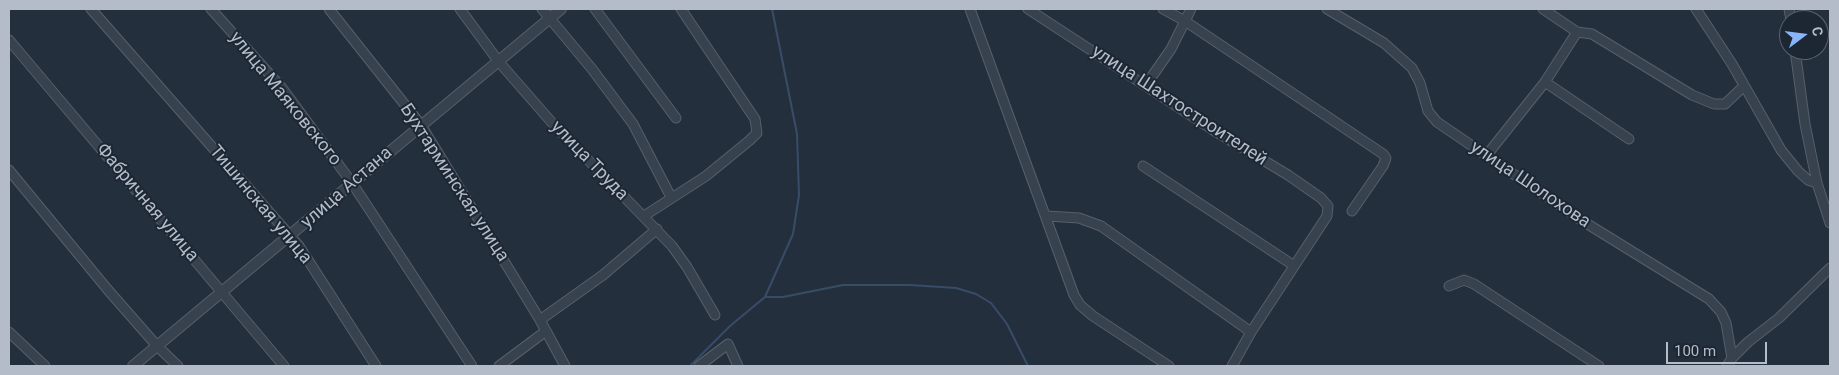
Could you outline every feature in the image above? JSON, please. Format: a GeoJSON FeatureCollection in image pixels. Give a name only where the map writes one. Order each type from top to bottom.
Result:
{"type":"FeatureCollection","features":[{"type":"Feature","properties":{"kind":"street","name":"Тишинская улица"},"geometry":{"type":"LineString","coordinates":[[91,9],[291,236],[359,336],[376,366]]}},
{"type":"Feature","properties":{"kind":"street","name":"улица Маяковского"},"geometry":{"type":"LineString","coordinates":[[211,9],[282,88],[352,183],[472,366]]}},
{"type":"Feature","properties":{"kind":"street","name":"Бухтарминская улица"},"geometry":{"type":"LineString","coordinates":[[328,9],[421,125],[540,320],[565,366]]}},
{"type":"Feature","properties":{"kind":"street","name":"улица Труда"},"geometry":{"type":"LineString","coordinates":[[460,9],[499,62],[554,125],[657,229],[687,266],[714,315]]}},
{"type":"Feature","properties":{"kind":"street"},"geometry":{"type":"LineString","coordinates":[[542,9],[592,69],[633,124],[671,197]]}},
{"type":"Feature","properties":{"kind":"street","name":"улица Астана"},"geometry":{"type":"LineString","coordinates":[[133,366],[561,9]]}},
{"type":"Feature","properties":{"kind":"street"},"geometry":{"type":"LineString","coordinates":[[595,9],[676,118]]}},
{"type":"Feature","properties":{"kind":"street"},"geometry":{"type":"LineString","coordinates":[[644,216],[706,176],[757,133],[755,119],[681,9]]}},
{"type":"Feature","properties":{"kind":"street"},"geometry":{"type":"LineString","coordinates":[[970,9],[1024,160],[1047,216],[1074,295],[1080,305],[1169,366]]}},
{"type":"Feature","properties":{"kind":"street","name":"улица Шахтостроителей"},"geometry":{"type":"LineString","coordinates":[[1028,9],[1213,130],[1288,175],[1322,198],[1328,206],[1327,216],[1293,265]]}},
{"type":"Feature","properties":{"kind":"street"},"geometry":{"type":"LineString","coordinates":[[1163,9],[1185,21],[1370,144],[1386,158],[1383,166],[1352,211]]}},
{"type":"Feature","properties":{"kind":"street"},"geometry":{"type":"LineString","coordinates":[[1146,85],[1171,49],[1191,9]]}},
{"type":"Feature","properties":{"kind":"street","name":"улица Шолохова"},"geometry":{"type":"LineString","coordinates":[[1328,9],[1384,43],[1399,55],[1416,74],[1432,117],[1580,220],[1709,299],[1721,312],[1726,323],[1730,362]]}},
{"type":"Feature","properties":{"kind":"street"},"geometry":{"type":"LineString","coordinates":[[1543,9],[1578,32],[1592,34],[1692,95],[1714,104],[1724,104],[1744,86]]}},
{"type":"Feature","properties":{"kind":"street"},"geometry":{"type":"LineString","coordinates":[[1696,9],[1781,150],[1798,171],[1808,180],[1817,184]]}},
{"type":"Feature","properties":{"kind":"street"},"geometry":{"type":"LineString","coordinates":[[1486,156],[1545,82],[1578,32]]}},
{"type":"Feature","properties":{"kind":"street","name":"Фабричная улица"},"geometry":{"type":"LineString","coordinates":[[9,40],[284,366]]}},
{"type":"Feature","properties":{"kind":"street"},"geometry":{"type":"LineString","coordinates":[[1796,60],[1805,124],[1817,184],[1830,224]]}},
{"type":"Feature","properties":{"kind":"street"},"geometry":{"type":"LineString","coordinates":[[1545,82],[1629,139]]}},
{"type":"Feature","properties":{"kind":"street"},"geometry":{"type":"LineString","coordinates":[[1143,166],[1293,265],[1232,366]]}},
{"type":"Feature","properties":{"kind":"street"},"geometry":{"type":"LineString","coordinates":[[9,170],[158,347],[178,366]]}},
{"type":"Feature","properties":{"kind":"street"},"geometry":{"type":"LineString","coordinates":[[1047,216],[1079,218],[1101,226],[1251,332]]}},
{"type":"Feature","properties":{"kind":"street"},"geometry":{"type":"LineString","coordinates":[[540,320],[603,274],[657,229]]}},
{"type":"Feature","properties":{"kind":"street"},"geometry":{"type":"LineString","coordinates":[[1730,362],[1748,342],[1779,318],[1830,268]]}},
{"type":"Feature","properties":{"kind":"street"},"geometry":{"type":"LineString","coordinates":[[1449,286],[1464,280],[1474,284],[1599,366]]}},
{"type":"Feature","properties":{"kind":"street"},"geometry":{"type":"LineString","coordinates":[[499,366],[546,331]]}},
{"type":"Feature","properties":{"kind":"street"},"geometry":{"type":"LineString","coordinates":[[9,332],[45,366]]}},
{"type":"Feature","properties":{"kind":"street"},"geometry":{"type":"LineString","coordinates":[[698,366],[728,344],[738,366]]}},
{"type":"Feature","properties":{"kind":"waterway"},"geometry":{"type":"LineString","coordinates":[[765,297],[793,234],[799,195],[797,134],[772,9]]}},
{"type":"Feature","properties":{"kind":"waterway"},"geometry":{"type":"LineString","coordinates":[[690,366],[730,326],[765,297],[783,297],[843,285],[910,285],[956,288],[976,294],[991,303],[1007,324],[1028,366]]}}]}
